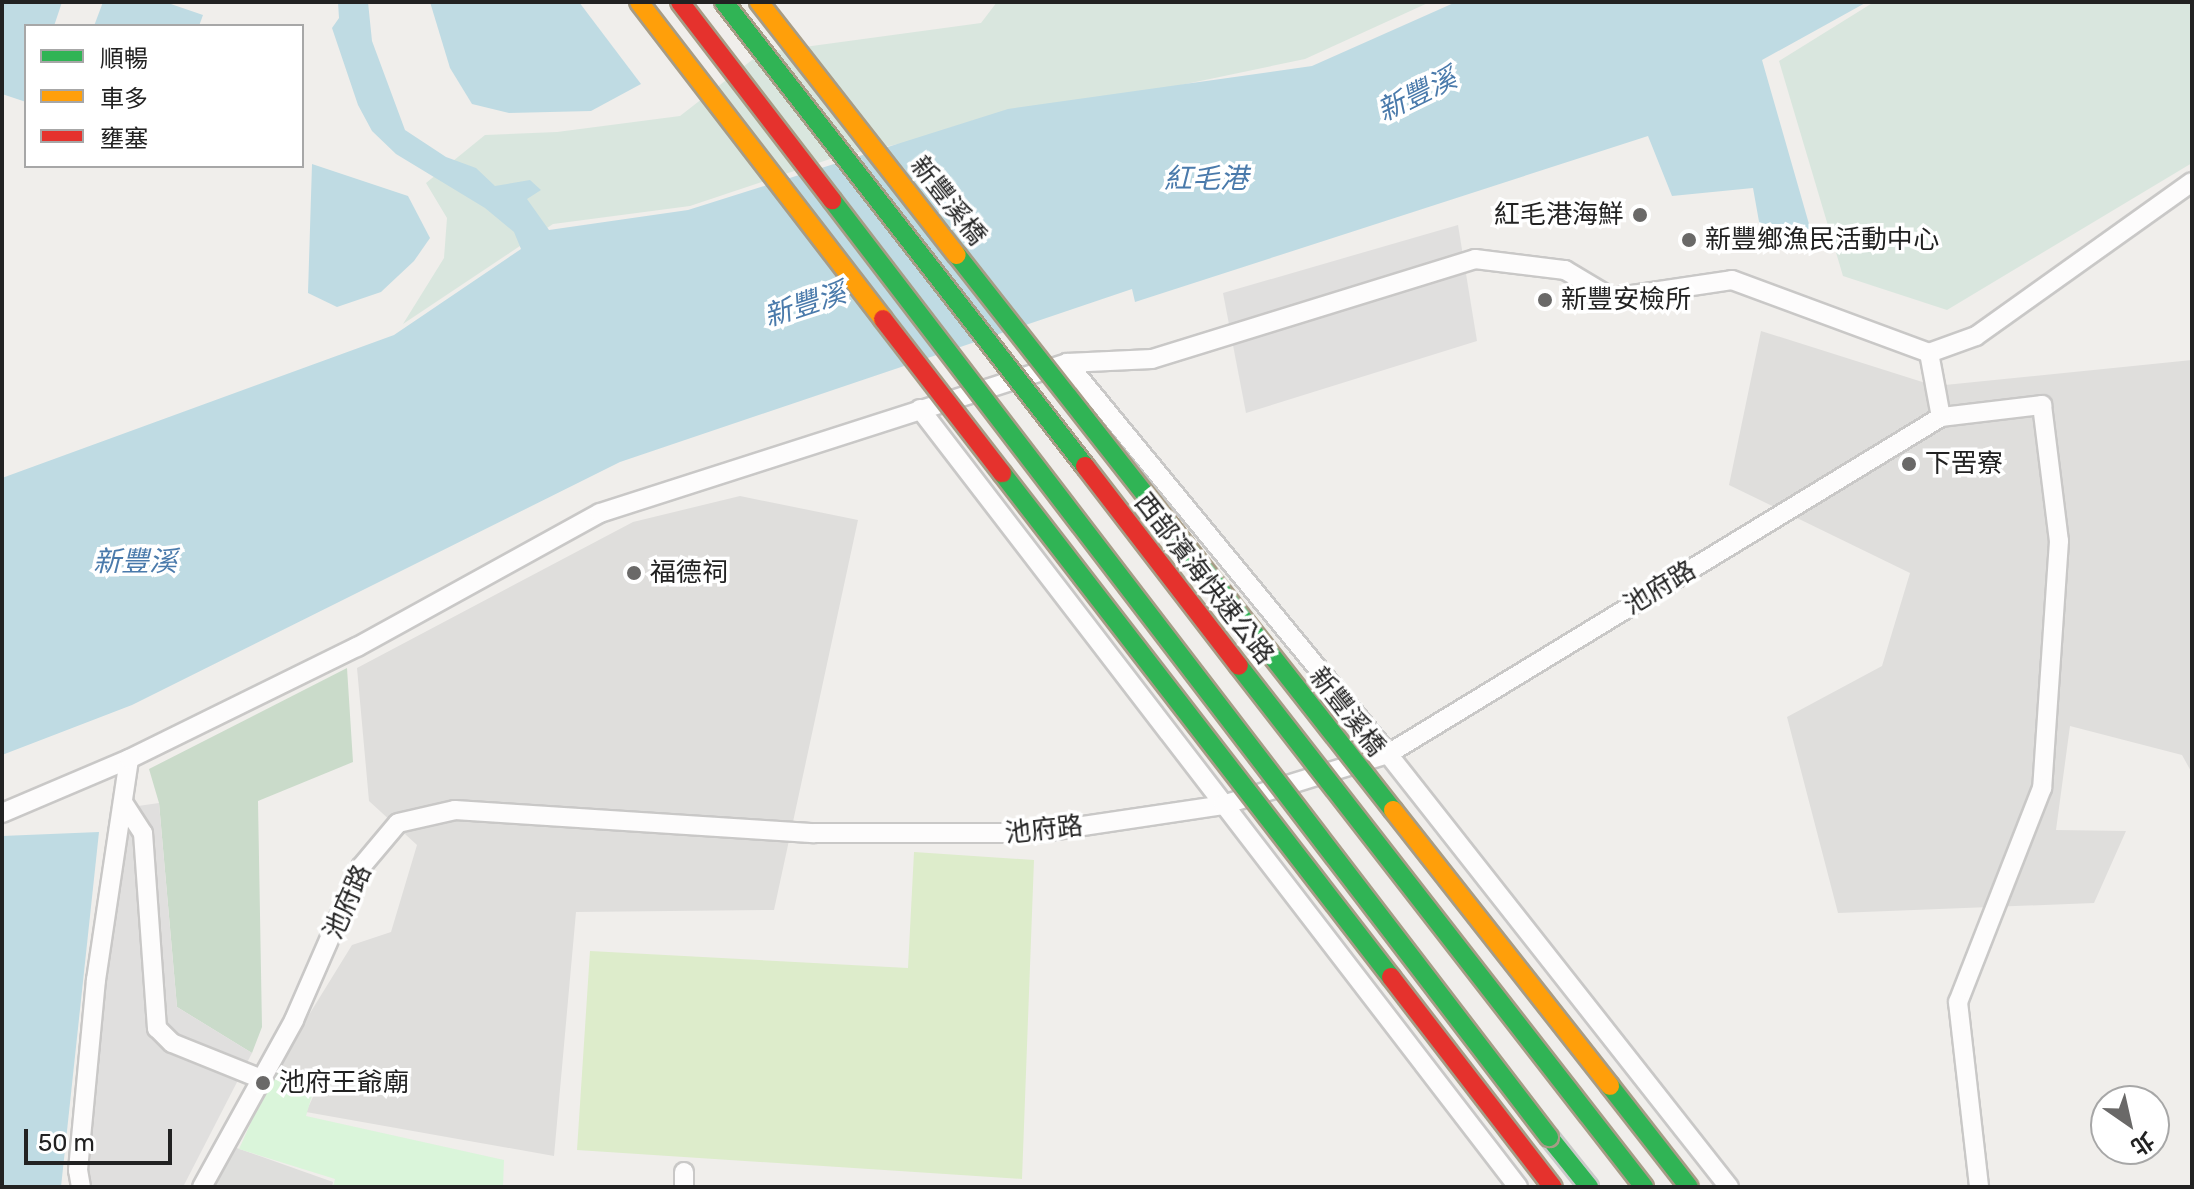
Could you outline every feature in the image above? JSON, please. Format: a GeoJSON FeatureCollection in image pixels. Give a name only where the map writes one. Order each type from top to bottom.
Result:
{"type":"FeatureCollection","features":[{"type":"Feature","properties":{"kind":"main road"},"geometry":{"type":"LineString","coordinates":[[639,2],[1553,1187]]}},
{"type":"Feature","properties":{"kind":"main road"},"geometry":{"type":"LineString","coordinates":[[680,2],[1587,1187]]}},
{"type":"Feature","properties":{"kind":"main road","name":"西部濱海快速公路"},"geometry":{"type":"LineString","coordinates":[[724,2],[1644,1187]]}},
{"type":"Feature","properties":{"kind":"main road","name":"新豐溪橋"},"geometry":{"type":"LineString","coordinates":[[759,2],[1689,1187]]}},
{"type":"Feature","properties":{"kind":"street"},"geometry":{"type":"LineString","coordinates":[[2,813],[129,759],[357,647],[600,513],[1067,363],[1152,359],[1475,259],[1565,270],[1612,298],[1732,280],[1929,353],[1976,336],[2192,182]]}},
{"type":"Feature","properties":{"kind":"street"},"geometry":{"type":"LineString","coordinates":[[1929,353],[1941,417],[2042,405],[2059,541],[2042,788],[1958,1002],[1979,1187]]}},
{"type":"Feature","properties":{"kind":"street"},"geometry":{"type":"LineString","coordinates":[[1067,363],[1388,754],[1729,1187]]}},
{"type":"Feature","properties":{"kind":"street"},"geometry":{"type":"LineString","coordinates":[[920,409],[1518,1187]]}},
{"type":"Feature","properties":{"kind":"street","name":"池府路"},"geometry":{"type":"LineString","coordinates":[[202,1187],[259,1078],[294,1020],[372,849],[398,823],[419,815],[455,810],[814,833],[971,836],[1036,833],[1223,805],[1388,754],[1941,417]]}},
{"type":"Feature","properties":{"kind":"street"},"geometry":{"type":"LineString","coordinates":[[995,510],[1114,422]]}},
{"type":"Feature","properties":{"kind":"street"},"geometry":{"type":"LineString","coordinates":[[81,1187],[78,1170],[96,980],[129,759]]}},
{"type":"Feature","properties":{"kind":"street"},"geometry":{"type":"LineString","coordinates":[[124,804],[143,833],[157,1028],[172,1043],[259,1078]]}},
{"type":"Feature","properties":{"kind":"shaded area"},"geometry":{"type":"Polygon","coordinates":[[[997,2],[1430,2],[1305,59],[836,157],[690,206],[553,224],[403,324],[444,258],[447,218],[426,183],[485,135],[557,132],[680,116],[761,53],[981,23],[997,2]]]}},
{"type":"Feature","properties":{"kind":"shaded area"},"geometry":{"type":"Polygon","coordinates":[[[1874,2],[2192,2],[2192,163],[1947,310],[1843,276],[1779,61],[1874,2]]]}},
{"type":"Feature","properties":{"kind":"shaded area"},"geometry":{"type":"Polygon","coordinates":[[[1458,225],[1477,341],[1246,413],[1223,293],[1458,225]]]}},
{"type":"Feature","properties":{"kind":"shaded area"},"geometry":{"type":"Polygon","coordinates":[[[1761,331],[1935,386],[2192,360],[2192,773],[2182,755],[2070,726],[2056,830],[2126,831],[2094,903],[1838,913],[1787,717],[1882,666],[1910,573],[1729,485],[1761,331]]]}},
{"type":"Feature","properties":{"kind":"shaded area"},"geometry":{"type":"Polygon","coordinates":[[[740,496],[858,520],[774,910],[576,912],[554,1156],[306,1112],[320,1082],[278,1065],[352,945],[391,932],[417,845],[369,801],[357,668],[633,522],[740,496]]]}},
{"type":"Feature","properties":{"kind":"shaded area"},"geometry":{"type":"Polygon","coordinates":[[[159,803],[177,1007],[252,1053],[183,1187],[72,1187],[91,951],[110,810],[159,803]]]}},
{"type":"Feature","properties":{"kind":"shaded area"},"geometry":{"type":"Polygon","coordinates":[[[231,1146],[333,1182],[332,1187],[215,1187],[231,1146]]]}},
{"type":"Feature","properties":{"kind":"green space"},"geometry":{"type":"Polygon","coordinates":[[[347,668],[353,762],[258,801],[262,1027],[252,1053],[177,1007],[159,803],[149,769],[347,668]]]}},
{"type":"Feature","properties":{"kind":"green space"},"geometry":{"type":"Polygon","coordinates":[[[914,852],[1034,860],[1022,1179],[577,1150],[590,951],[908,968],[914,852]]]}},
{"type":"Feature","properties":{"kind":"green space"},"geometry":{"type":"Polygon","coordinates":[[[275,1069],[315,1085],[306,1116],[504,1160],[503,1187],[333,1187],[335,1179],[239,1149],[275,1069]]]}},
{"type":"Feature","properties":{"kind":"water"},"geometry":{"type":"Polygon","coordinates":[[[2,2],[62,2],[55,24],[24,24],[24,101],[2,94],[2,2]]]}},
{"type":"Feature","properties":{"kind":"water"},"geometry":{"type":"Polygon","coordinates":[[[103,2],[165,2],[203,15],[200,24],[95,24],[103,2]]]}},
{"type":"Feature","properties":{"kind":"water","name":"新豐溪"},"geometry":{"type":"Polygon","coordinates":[[[338,2],[368,2],[372,41],[405,130],[446,157],[476,168],[495,186],[530,180],[541,190],[527,199],[549,230],[688,210],[1008,109],[1312,66],[1456,2],[1867,2],[1762,60],[1817,252],[1763,244],[1753,188],[1672,196],[1648,136],[1135,302],[1132,289],[620,462],[132,705],[2,755],[2,478],[394,335],[521,249],[514,232],[485,208],[396,154],[372,131],[358,105],[332,28],[339,18],[338,2]]]}},
{"type":"Feature","properties":{"kind":"water"},"geometry":{"type":"Polygon","coordinates":[[[430,2],[579,2],[641,84],[591,111],[509,113],[472,104],[450,68],[430,2]]]}},
{"type":"Feature","properties":{"kind":"water"},"geometry":{"type":"Polygon","coordinates":[[[312,164],[408,196],[430,238],[414,261],[381,292],[337,307],[308,293],[312,164]]]}},
{"type":"Feature","properties":{"kind":"water"},"geometry":{"type":"Polygon","coordinates":[[[99,832],[61,1187],[2,1187],[2,836],[99,832]]]}},
{"type":"Feature","properties":{"kind":"traffic: fast"},"geometry":{"type":"LineString","coordinates":[[724,2],[1085,466]]}},
{"type":"Feature","properties":{"kind":"traffic: fast"},"geometry":{"type":"LineString","coordinates":[[832,200],[1549,1137]]}},
{"type":"Feature","properties":{"kind":"traffic: fast"},"geometry":{"type":"LineString","coordinates":[[957,255],[1393,810]]}},
{"type":"Feature","properties":{"kind":"traffic: fast"},"geometry":{"type":"LineString","coordinates":[[1002,473],[1391,977]]}},
{"type":"Feature","properties":{"kind":"traffic: fast"},"geometry":{"type":"LineString","coordinates":[[1239,666],[1644,1187]]}},
{"type":"Feature","properties":{"kind":"traffic: fast"},"geometry":{"type":"LineString","coordinates":[[1610,1086],[1689,1187]]}},
{"type":"Feature","properties":{"kind":"traffic: fast"},"geometry":{"type":"LineString","coordinates":[[1549,1137],[1589,1187]]}},
{"type":"Feature","properties":{"kind":"traffic: slow"},"geometry":{"type":"LineString","coordinates":[[639,2],[883,319]]}},
{"type":"Feature","properties":{"kind":"traffic: slow"},"geometry":{"type":"LineString","coordinates":[[759,2],[957,255]]}},
{"type":"Feature","properties":{"kind":"traffic: slow"},"geometry":{"type":"LineString","coordinates":[[1393,810],[1610,1086]]}},
{"type":"Feature","properties":{"kind":"traffic: jam"},"geometry":{"type":"LineString","coordinates":[[680,2],[832,200]]}},
{"type":"Feature","properties":{"kind":"traffic: jam"},"geometry":{"type":"LineString","coordinates":[[883,319],[1002,473]]}},
{"type":"Feature","properties":{"kind":"traffic: jam"},"geometry":{"type":"LineString","coordinates":[[1085,466],[1239,666]]}},
{"type":"Feature","properties":{"kind":"traffic: jam"},"geometry":{"type":"LineString","coordinates":[[1391,977],[1553,1187]]}},
{"type":"Feature","properties":{"kind":"place","name":"紅毛港海鮮"},"geometry":{"type":"Point","coordinates":[1640,215]}},
{"type":"Feature","properties":{"kind":"place","name":"新豐鄉漁民活動中心"},"geometry":{"type":"Point","coordinates":[1689,240]}},
{"type":"Feature","properties":{"kind":"place","name":"新豐安檢所"},"geometry":{"type":"Point","coordinates":[1545,300]}},
{"type":"Feature","properties":{"kind":"place","name":"下罟寮"},"geometry":{"type":"Point","coordinates":[1909,464]}},
{"type":"Feature","properties":{"kind":"place","name":"福德祠"},"geometry":{"type":"Point","coordinates":[634,573]}},
{"type":"Feature","properties":{"kind":"place","name":"池府王爺廟"},"geometry":{"type":"Point","coordinates":[263,1083]}},
{"type":"Feature","properties":{"kind":"water label","name":"紅毛港"},"geometry":{"type":"Point","coordinates":[1206,179]}}]}
